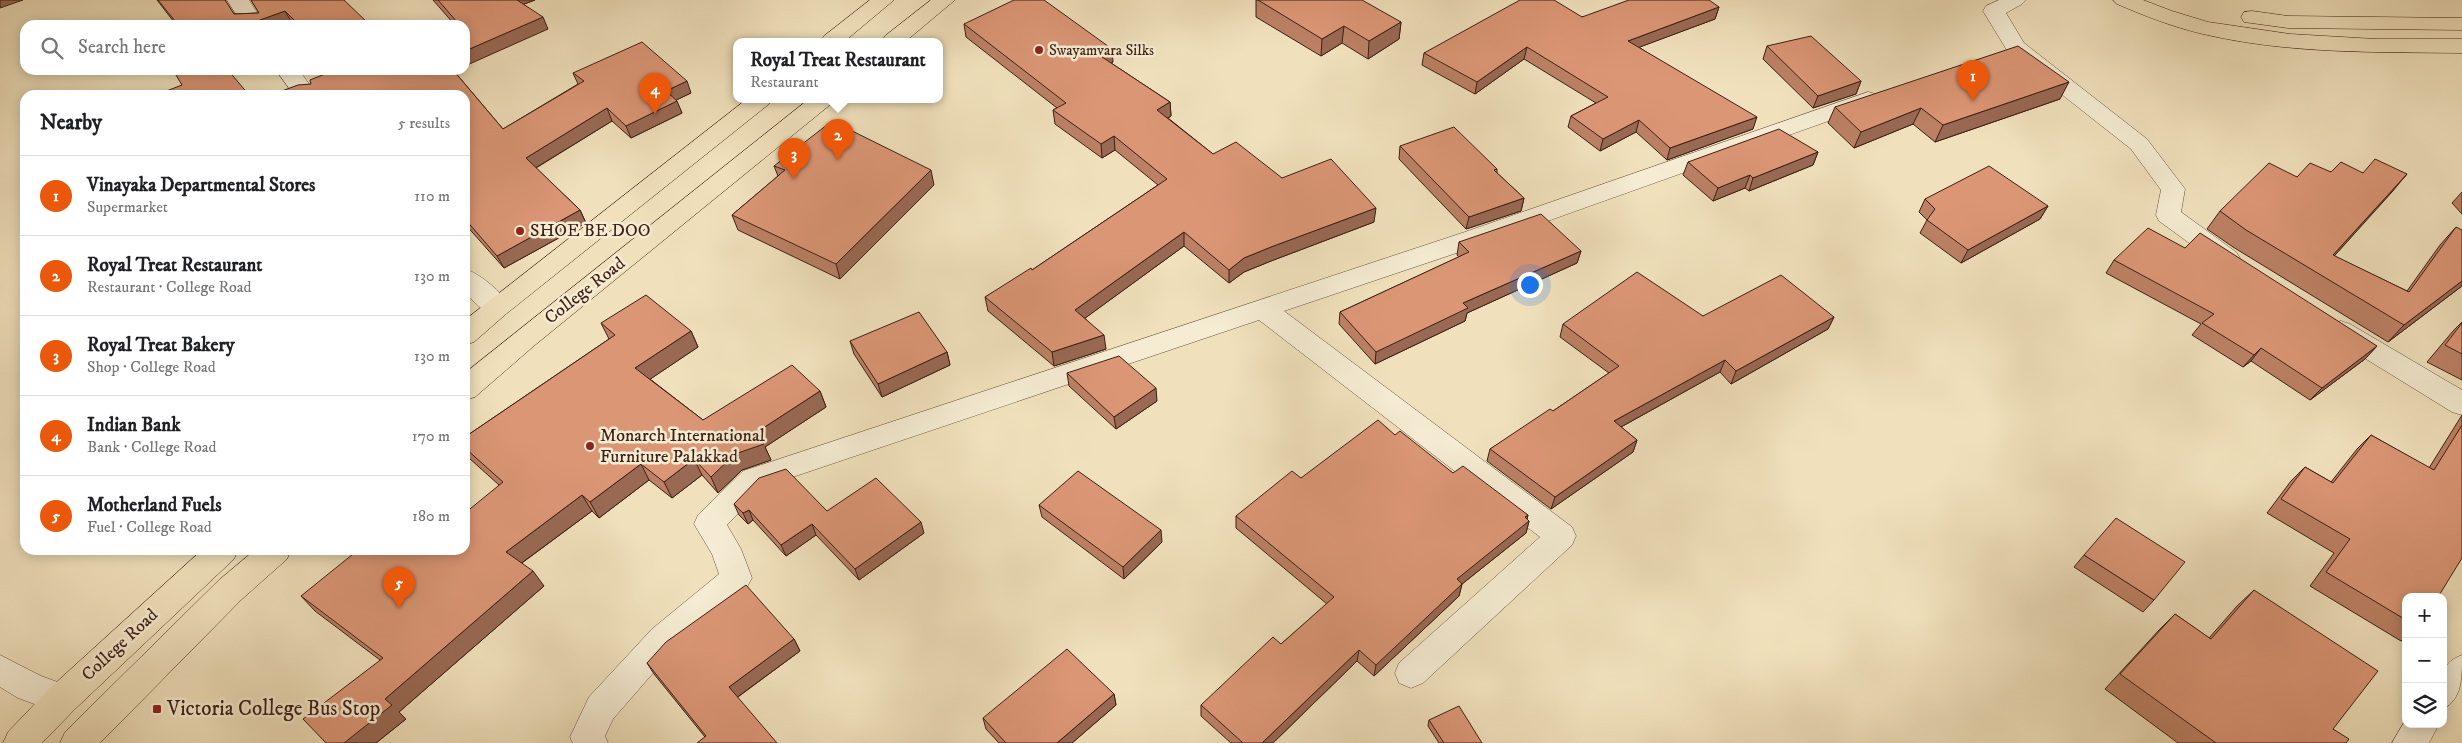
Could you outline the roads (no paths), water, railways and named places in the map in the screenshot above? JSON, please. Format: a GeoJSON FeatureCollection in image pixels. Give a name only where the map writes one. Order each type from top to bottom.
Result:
{"type":"FeatureCollection","features":[{"type":"Feature","properties":{"kind":"main road"},"geometry":{"type":"LineString","coordinates":[[836,38],[883,0]]}},
{"type":"Feature","properties":{"kind":"main road"},"geometry":{"type":"LineString","coordinates":[[897,38],[944,0]]}},
{"type":"Feature","properties":{"kind":"main road"},"geometry":{"type":"LineString","coordinates":[[2124,0],[2151,13],[2224,33],[2307,44],[2462,46]]}},
{"type":"Feature","properties":{"kind":"main road"},"geometry":{"type":"LineString","coordinates":[[2172,0],[2222,14],[2288,22],[2462,24]]}},
{"type":"Feature","properties":{"kind":"main road"},"geometry":{"type":"LineString","coordinates":[[470,332],[498,307],[755,103]]}},
{"type":"Feature","properties":{"kind":"main road","name":"College Road"},"geometry":{"type":"LineString","coordinates":[[470,385],[525,338],[610,272],[818,103]]}},
{"type":"Feature","properties":{"kind":"main road","name":"College Road"},"geometry":{"type":"LineString","coordinates":[[20,743],[62,699],[218,555]]}},
{"type":"Feature","properties":{"kind":"main road","name":"College Road"},"geometry":{"type":"LineString","coordinates":[[77,743],[230,590],[270,555]]}},
{"type":"Feature","properties":{"kind":"street"},"geometry":{"type":"LineString","coordinates":[[238,0],[251,20]]}},
{"type":"Feature","properties":{"kind":"street"},"geometry":{"type":"LineString","coordinates":[[2015,0],[1994,10],[2016,47],[2140,144],[2173,189],[2168,215],[2248,271]]}},
{"type":"Feature","properties":{"kind":"street"},"geometry":{"type":"LineString","coordinates":[[1988,57],[2016,47]]}},
{"type":"Feature","properties":{"kind":"street"},"geometry":{"type":"LineString","coordinates":[[291,75],[302,90]]}},
{"type":"Feature","properties":{"kind":"street"},"geometry":{"type":"LineString","coordinates":[[591,743],[587,737],[602,708],[662,640],[736,578],[726,549],[709,524],[753,479],[1474,238],[1895,90]]}},
{"type":"Feature","properties":{"kind":"street"},"geometry":{"type":"LineString","coordinates":[[470,282],[498,307]]}},
{"type":"Feature","properties":{"kind":"street"},"geometry":{"type":"LineString","coordinates":[[1263,309],[1561,536],[1410,673]]}},
{"type":"Feature","properties":{"kind":"street"},"geometry":{"type":"LineString","coordinates":[[2322,318],[2462,404]]}},
{"type":"Feature","properties":{"kind":"street"},"geometry":{"type":"LineString","coordinates":[[0,670],[30,687],[62,699]]}},
{"type":"Feature","properties":{"kind":"street"},"geometry":{"type":"LineString","coordinates":[[2447,689],[2462,670]]}},
{"type":"Feature","properties":{"kind":"street"},"geometry":{"type":"LineString","coordinates":[[2409,743],[2419,728]]}},
{"type":"Feature","properties":{"kind":"place","name":"Swayamvara Silks"},"geometry":{"type":"Point","coordinates":[1039,50]}},
{"type":"Feature","properties":{"kind":"place","name":"Vinayaka Departmental Stores"},"geometry":{"type":"Point","coordinates":[1973,101]}},
{"type":"Feature","properties":{"kind":"place","name":"Indian Bank"},"geometry":{"type":"Point","coordinates":[655,114]}},
{"type":"Feature","properties":{"kind":"place","name":"Royal Treat Restaurant"},"geometry":{"type":"Point","coordinates":[838,160]}},
{"type":"Feature","properties":{"kind":"place","name":"Royal Treat Bakery"},"geometry":{"type":"Point","coordinates":[794,179]}},
{"type":"Feature","properties":{"kind":"place","name":"SHOE BE DOO"},"geometry":{"type":"Point","coordinates":[520,231]}},
{"type":"Feature","properties":{"kind":"place","name":"Monarch International Furniture Palakkad"},"geometry":{"type":"Point","coordinates":[590,446]}},
{"type":"Feature","properties":{"kind":"place","name":"Motherland Fuels"},"geometry":{"type":"Point","coordinates":[399,608]}},
{"type":"Feature","properties":{"kind":"place","name":"Victoria College Bus Stop"},"geometry":{"type":"Point","coordinates":[157,709]}}]}
